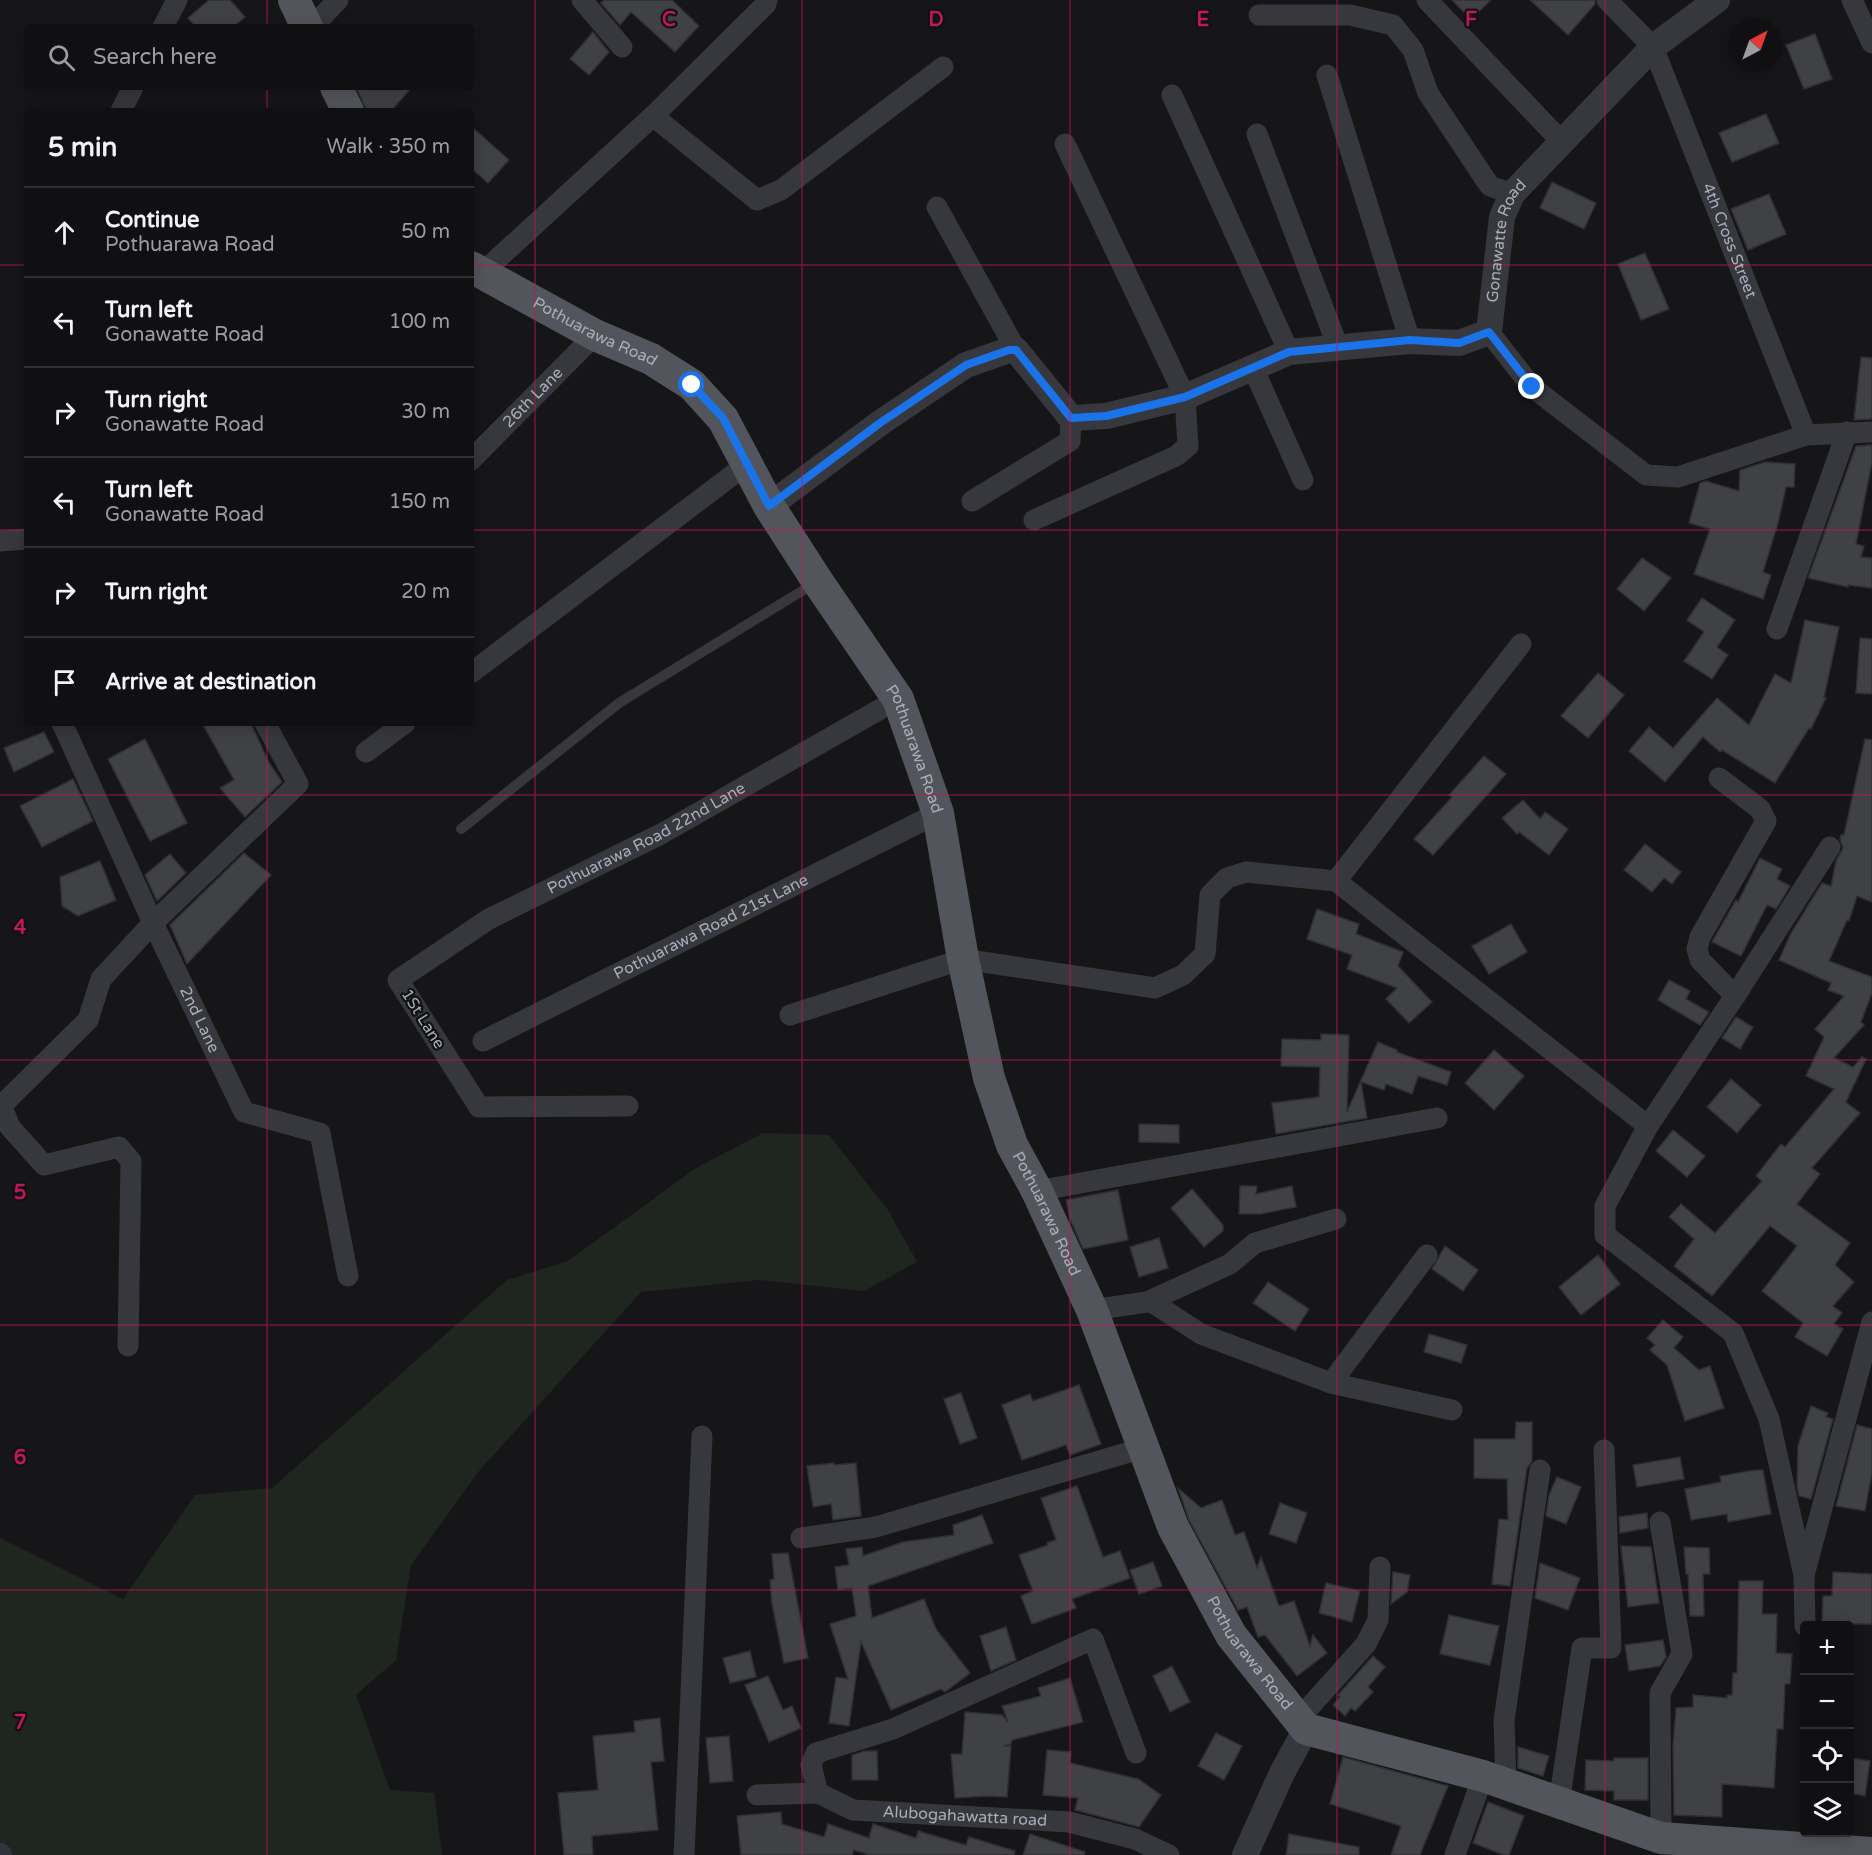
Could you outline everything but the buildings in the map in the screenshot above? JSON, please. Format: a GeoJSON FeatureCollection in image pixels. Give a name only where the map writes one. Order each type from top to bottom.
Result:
{"type":"FeatureCollection","features":[{"type":"Feature","properties":{"kind":"main road"},"geometry":{"type":"LineString","coordinates":[[294,0],[306,24]]}},
{"type":"Feature","properties":{"kind":"main road"},"geometry":{"type":"LineString","coordinates":[[338,90],[346,108]]}},
{"type":"Feature","properties":{"kind":"main road","name":"Pothuarawa Road"},"geometry":{"type":"LineString","coordinates":[[476,271],[595,335],[651,359],[692,385],[723,418],[769,506],[898,699],[938,813],[963,959],[989,1078],[1012,1145],[1037,1191],[1092,1310],[1173,1527],[1231,1635],[1302,1724]]}},
{"type":"Feature","properties":{"kind":"main road"},"geometry":{"type":"LineString","coordinates":[[1302,1724],[1494,1780],[1661,1839],[1806,1841],[1872,1853]]}},
{"type":"Feature","properties":{"kind":"street"},"geometry":{"type":"LineString","coordinates":[[165,24],[177,0]]}},
{"type":"Feature","properties":{"kind":"street"},"geometry":{"type":"LineString","coordinates":[[315,24],[338,0]]}},
{"type":"Feature","properties":{"kind":"street"},"geometry":{"type":"LineString","coordinates":[[582,0],[622,47]]}},
{"type":"Feature","properties":{"kind":"street"},"geometry":{"type":"LineString","coordinates":[[476,271],[653,116],[766,4],[767,0]]}},
{"type":"Feature","properties":{"kind":"street"},"geometry":{"type":"LineString","coordinates":[[1427,0],[1561,141]]}},
{"type":"Feature","properties":{"kind":"street"},"geometry":{"type":"LineString","coordinates":[[1607,0],[1653,47]]}},
{"type":"Feature","properties":{"kind":"street","name":"Gonawatte Road"},"geometry":{"type":"LineString","coordinates":[[1489,332],[1502,217],[1512,194],[1653,47],[1717,0]]}},
{"type":"Feature","properties":{"kind":"street"},"geometry":{"type":"LineString","coordinates":[[1852,0],[1872,43]]}},
{"type":"Feature","properties":{"kind":"street"},"geometry":{"type":"LineString","coordinates":[[1259,15],[1350,15],[1394,25],[1413,50],[1428,93],[1483,176],[1490,186],[1512,194]]}},
{"type":"Feature","properties":{"kind":"street","name":"4th Cross Street"},"geometry":{"type":"LineString","coordinates":[[1653,47],[1806,435]]}},
{"type":"Feature","properties":{"kind":"street"},"geometry":{"type":"LineString","coordinates":[[653,116],[756,200],[781,190],[943,67]]}},
{"type":"Feature","properties":{"kind":"street"},"geometry":{"type":"LineString","coordinates":[[1327,75],[1410,340]]}},
{"type":"Feature","properties":{"kind":"street"},"geometry":{"type":"LineString","coordinates":[[122,108],[132,90]]}},
{"type":"Feature","properties":{"kind":"street"},"geometry":{"type":"LineString","coordinates":[[1172,95],[1289,352]]}},
{"type":"Feature","properties":{"kind":"street"},"geometry":{"type":"LineString","coordinates":[[1257,134],[1338,347]]}},
{"type":"Feature","properties":{"kind":"street"},"geometry":{"type":"LineString","coordinates":[[1034,520],[1176,456],[1188,446],[1185,397],[1065,144]]}},
{"type":"Feature","properties":{"kind":"street"},"geometry":{"type":"LineString","coordinates":[[937,207],[1016,350],[1071,418],[1070,441],[972,501]]}},
{"type":"Feature","properties":{"kind":"street"},"geometry":{"type":"LineString","coordinates":[[1071,418],[1106,416],[1185,397],[1289,352],[1410,340],[1459,343],[1489,332],[1532,387],[1646,475],[1678,477],[1806,435],[1872,432]]}},
{"type":"Feature","properties":{"kind":"street","name":"26th Lane"},"geometry":{"type":"LineString","coordinates":[[474,456],[595,335]]}},
{"type":"Feature","properties":{"kind":"street"},"geometry":{"type":"LineString","coordinates":[[769,506],[880,423],[966,365],[1009,350],[1016,350]]}},
{"type":"Feature","properties":{"kind":"street"},"geometry":{"type":"LineString","coordinates":[[1253,368],[1302,480]]}},
{"type":"Feature","properties":{"kind":"street"},"geometry":{"type":"LineString","coordinates":[[1777,629],[1847,432]]}},
{"type":"Feature","properties":{"kind":"street"},"geometry":{"type":"LineString","coordinates":[[474,671],[747,464]]}},
{"type":"Feature","properties":{"kind":"street"},"geometry":{"type":"LineString","coordinates":[[0,542],[24,539]]}},
{"type":"Feature","properties":{"kind":"street"},"geometry":{"type":"LineString","coordinates":[[1336,881],[1521,644]]}},
{"type":"Feature","properties":{"kind":"street","name":"Pothuarawa Road 22nd Lane"},"geometry":{"type":"LineString","coordinates":[[398,980],[489,919],[662,834],[898,699]]}},
{"type":"Feature","properties":{"kind":"street","name":"2nd Lane"},"geometry":{"type":"LineString","coordinates":[[63,726],[153,923],[244,1112],[320,1132],[348,1276]]}},
{"type":"Feature","properties":{"kind":"street"},"geometry":{"type":"LineString","coordinates":[[128,1346],[131,1161],[119,1147],[44,1165],[10,1127],[1,1106],[88,1020],[101,979],[153,923],[298,784],[267,726]]}},
{"type":"Feature","properties":{"kind":"street"},"geometry":{"type":"LineString","coordinates":[[366,752],[401,726]]}},
{"type":"Feature","properties":{"kind":"street"},"geometry":{"type":"LineString","coordinates":[[1719,778],[1761,809],[1766,821],[1700,937],[1697,949],[1700,960],[1735,996]]}},
{"type":"Feature","properties":{"kind":"street","name":"Pothuarawa Road 21st Lane"},"geometry":{"type":"LineString","coordinates":[[483,1041],[938,813]]}},
{"type":"Feature","properties":{"kind":"street"},"geometry":{"type":"LineString","coordinates":[[1805,1621],[1804,1575],[1769,1419],[1733,1333],[1605,1235],[1605,1206],[1648,1126],[1735,996],[1830,847]]}},
{"type":"Feature","properties":{"kind":"street"},"geometry":{"type":"LineString","coordinates":[[790,1015],[963,959],[1155,988],[1183,975],[1205,954],[1210,895],[1227,878],[1246,873],[1336,881],[1648,1126]]}},
{"type":"Feature","properties":{"kind":"street","name":"1St Lane"},"geometry":{"type":"LineString","coordinates":[[398,980],[479,1107],[628,1106]]}},
{"type":"Feature","properties":{"kind":"street"},"geometry":{"type":"LineString","coordinates":[[1037,1191],[1437,1118]]}},
{"type":"Feature","properties":{"kind":"street"},"geometry":{"type":"LineString","coordinates":[[1092,1310],[1150,1301],[1230,1264],[1255,1244],[1336,1219]]}},
{"type":"Feature","properties":{"kind":"street"},"geometry":{"type":"LineString","coordinates":[[1331,1383],[1427,1255]]}},
{"type":"Feature","properties":{"kind":"street"},"geometry":{"type":"LineString","coordinates":[[1150,1301],[1201,1334],[1331,1383],[1452,1410]]}},
{"type":"Feature","properties":{"kind":"street"},"geometry":{"type":"LineString","coordinates":[[1804,1575],[1872,1322]]}},
{"type":"Feature","properties":{"kind":"street"},"geometry":{"type":"LineString","coordinates":[[684,1855],[702,1436]]}},
{"type":"Feature","properties":{"kind":"street"},"geometry":{"type":"LineString","coordinates":[[801,1538],[876,1527],[1143,1448]]}},
{"type":"Feature","properties":{"kind":"street"},"geometry":{"type":"LineString","coordinates":[[1559,1803],[1582,1648],[1611,1648],[1604,1450]]}},
{"type":"Feature","properties":{"kind":"street"},"geometry":{"type":"LineString","coordinates":[[1455,1855],[1494,1780],[1540,1470]]}},
{"type":"Feature","properties":{"kind":"street"},"geometry":{"type":"LineString","coordinates":[[1660,1522],[1682,1654],[1660,1693],[1661,1839]]}},
{"type":"Feature","properties":{"kind":"street"},"geometry":{"type":"LineString","coordinates":[[1245,1855],[1302,1724],[1366,1644],[1378,1620],[1380,1567]]}},
{"type":"Feature","properties":{"kind":"street"},"geometry":{"type":"LineString","coordinates":[[818,1793],[812,1765],[816,1753],[893,1729],[1093,1639],[1136,1753]]}},
{"type":"Feature","properties":{"kind":"street","name":"Alubogahawatta road"},"geometry":{"type":"LineString","coordinates":[[757,1795],[818,1793],[853,1810],[1069,1822],[1135,1839],[1169,1855]]}},
{"type":"Feature","properties":{"kind":"lane"},"geometry":{"type":"LineString","coordinates":[[461,829],[619,703],[818,582]]}},
{"type":"Feature","properties":{"kind":"shaded area"},"geometry":{"type":"Polygon","coordinates":[[[763,1133],[829,1135],[888,1210],[917,1262],[864,1291],[759,1280],[641,1292],[479,1471],[411,1565],[396,1660],[356,1695],[390,1790],[434,1793],[442,1855],[0,1855],[0,1538],[123,1599],[195,1495],[272,1488],[507,1280],[568,1261],[696,1168],[763,1133]]]}},
{"type":"Feature","properties":{"kind":"route"},"geometry":{"type":"LineString","coordinates":[[692,385],[723,418],[769,506],[880,423],[966,365],[1009,350],[1016,350],[1071,418],[1106,416],[1185,397],[1289,352],[1410,340],[1459,343],[1489,332],[1532,387]]}}]}
